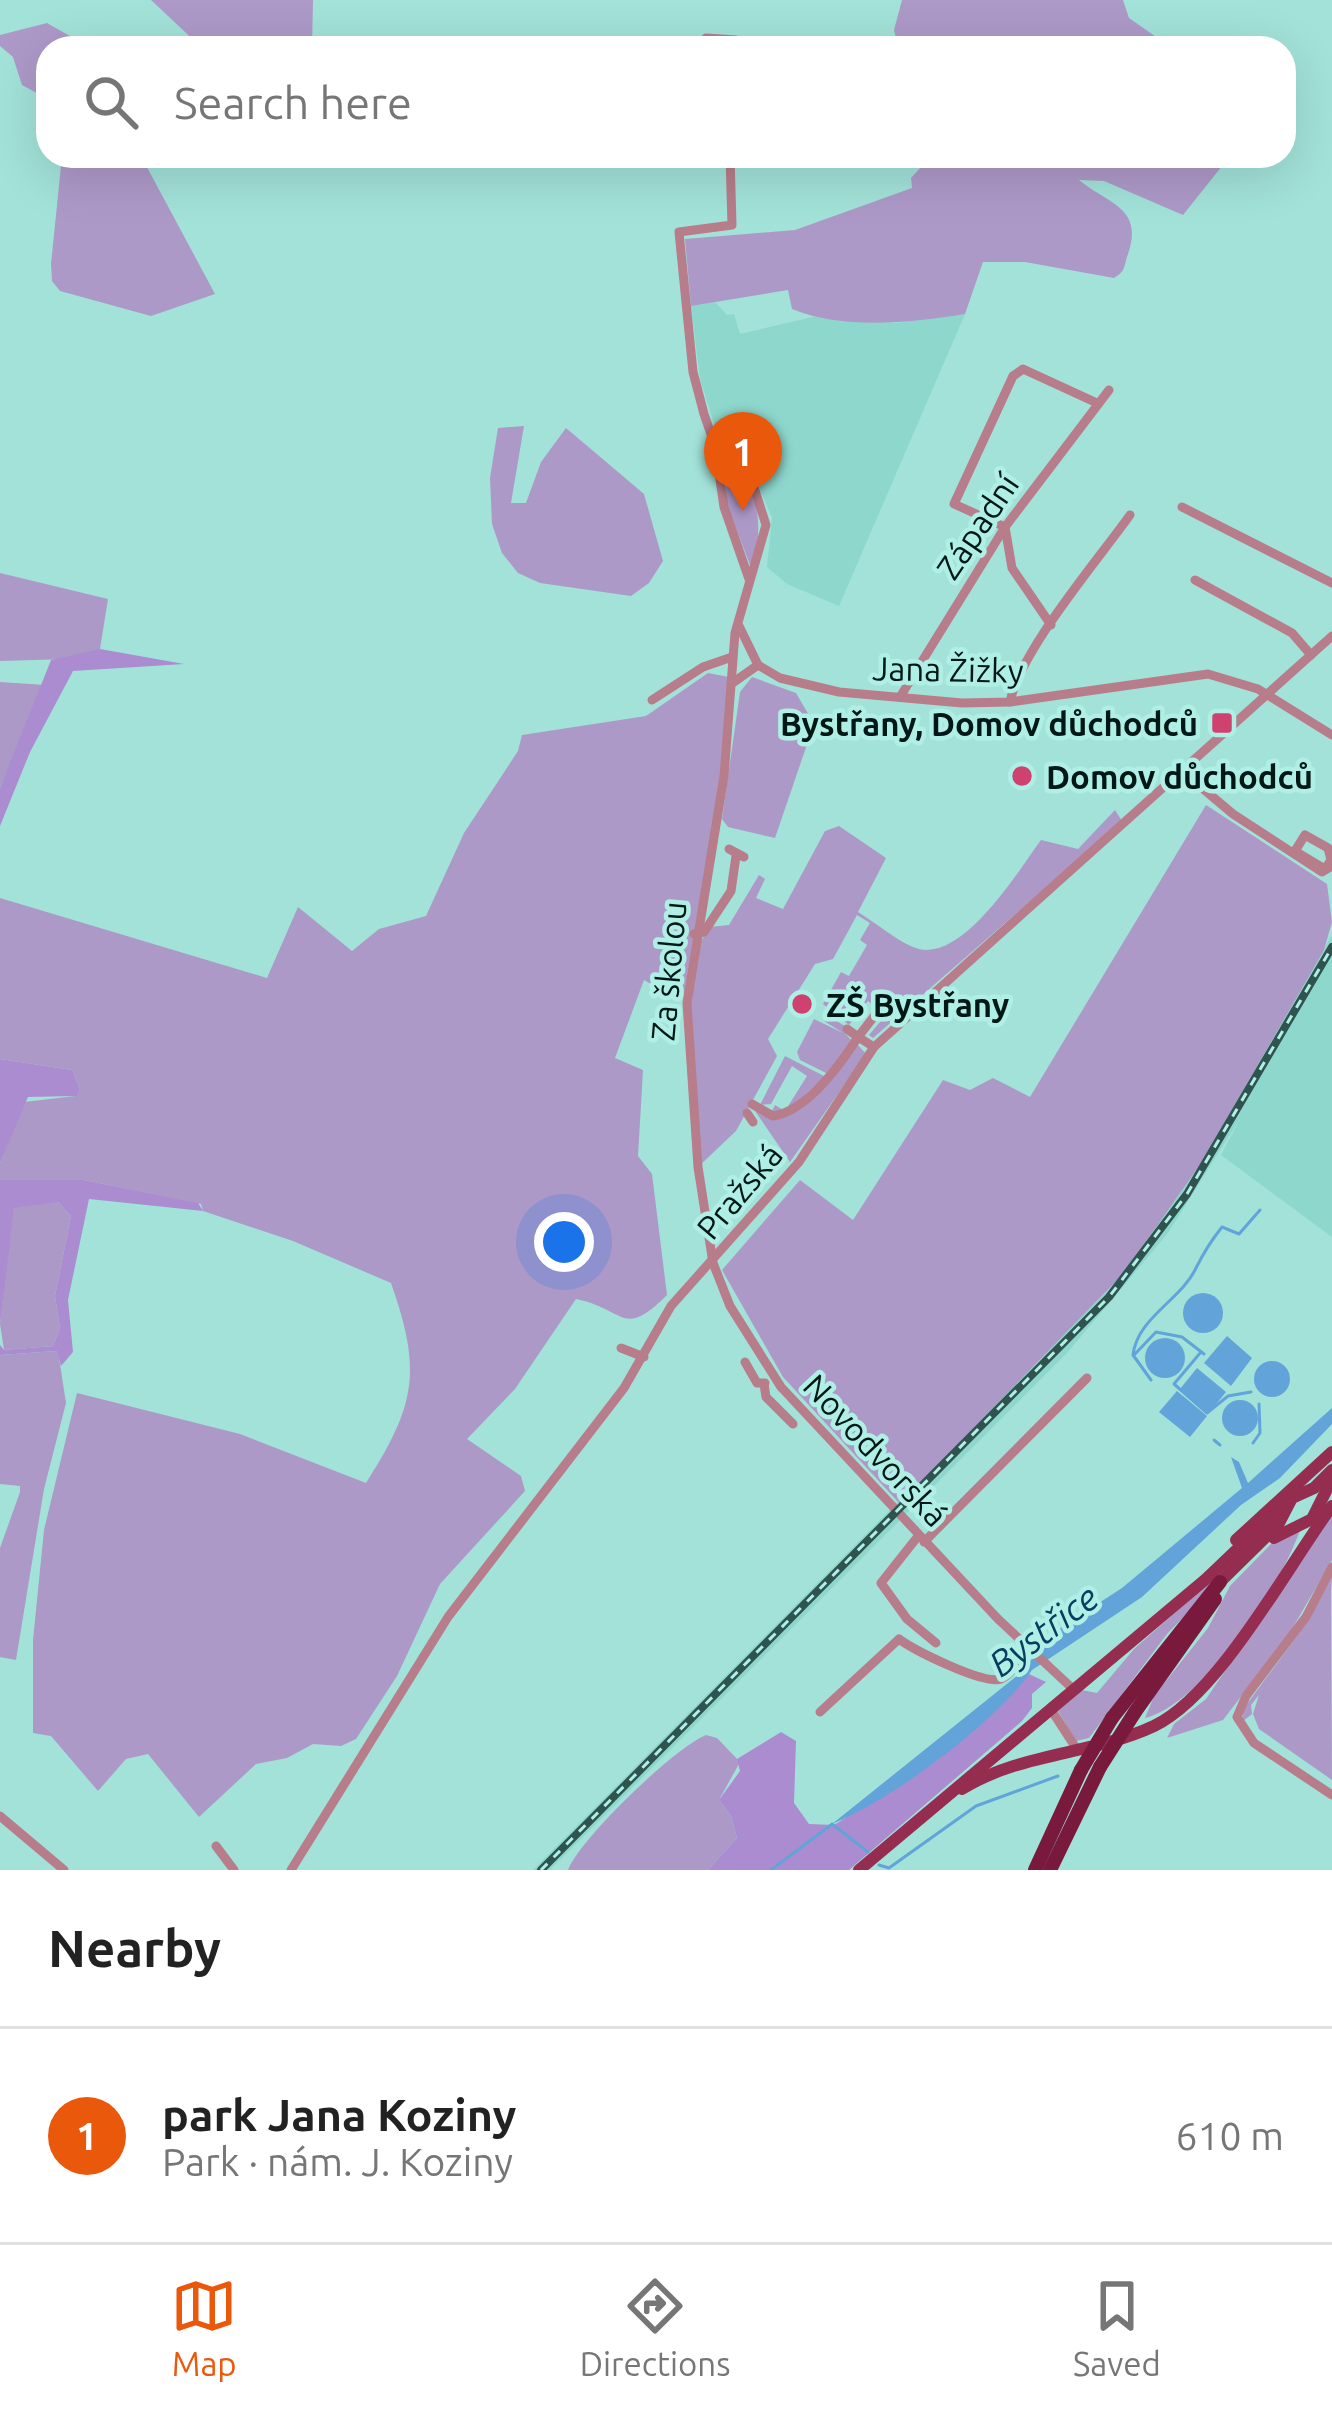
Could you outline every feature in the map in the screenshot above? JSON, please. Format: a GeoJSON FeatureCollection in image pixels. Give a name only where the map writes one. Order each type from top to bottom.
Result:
{"type":"FeatureCollection","features":[{"type":"Feature","properties":{"kind":"highway"},"geometry":{"type":"LineString","coordinates":[[1050,1870],[1100,1767],[1223,1584]]}},
{"type":"Feature","properties":{"kind":"highway"},"geometry":{"type":"LineString","coordinates":[[1035,1870],[1081,1770],[1112,1718],[1223,1584]]}},
{"type":"Feature","properties":{"kind":"main road"},"geometry":{"type":"LineString","coordinates":[[1180,1598],[1277,1498],[1332,1452]]}},
{"type":"Feature","properties":{"kind":"main road"},"geometry":{"type":"LineString","coordinates":[[859,1870],[1332,1470]]}},
{"type":"Feature","properties":{"kind":"main road"},"geometry":{"type":"LineString","coordinates":[[1223,1584],[1314,1517],[1316,1504],[1332,1480]]}},
{"type":"Feature","properties":{"kind":"main road"},"geometry":{"type":"LineString","coordinates":[[1304,1494],[1316,1504]]}},
{"type":"Feature","properties":{"kind":"main road"},"geometry":{"type":"LineString","coordinates":[[1288,1505],[1301,1523]]}},
{"type":"Feature","properties":{"kind":"main road"},"geometry":{"type":"LineString","coordinates":[[1223,1584],[1288,1505]]}},
{"type":"Feature","properties":{"kind":"main road"},"geometry":{"type":"LineString","coordinates":[[922,1817],[995,1770],[1143,1730],[1188,1704],[1222,1666],[1332,1506]]}},
{"type":"Feature","properties":{"kind":"main road"},"geometry":{"type":"LineString","coordinates":[[1267,1597],[1301,1523]]}},
{"type":"Feature","properties":{"kind":"street"},"geometry":{"type":"LineString","coordinates":[[731,168],[734,216],[729,227],[679,232],[694,380],[715,446],[724,507],[750,580]]}},
{"type":"Feature","properties":{"kind":"street"},"geometry":{"type":"LineString","coordinates":[[1051,625],[1012,568],[1005,527],[954,504],[1013,376],[1023,369],[1097,404]]}},
{"type":"Feature","properties":{"kind":"street","name":"Západní"},"geometry":{"type":"LineString","coordinates":[[900,698],[1005,527],[1108,390]]}},
{"type":"Feature","properties":{"kind":"street","name":"Za školou"},"geometry":{"type":"LineString","coordinates":[[713,1263],[688,1063],[687,1003],[694,934],[724,776],[739,614],[764,543],[764,514],[744,469],[715,446]]}},
{"type":"Feature","properties":{"kind":"street"},"geometry":{"type":"LineString","coordinates":[[1182,507],[1332,583]]}},
{"type":"Feature","properties":{"kind":"street"},"geometry":{"type":"LineString","coordinates":[[1010,702],[1013,688],[1051,625],[1130,514]]}},
{"type":"Feature","properties":{"kind":"street"},"geometry":{"type":"LineString","coordinates":[[1195,580],[1292,633],[1311,655]]}},
{"type":"Feature","properties":{"kind":"street"},"geometry":{"type":"LineString","coordinates":[[731,684],[758,665],[743,644],[739,614]]}},
{"type":"Feature","properties":{"kind":"street","name":"Pražská"},"geometry":{"type":"LineString","coordinates":[[291,1870],[448,1617],[644,1357],[671,1306],[713,1263],[788,1167],[800,1162],[874,1047],[1332,636]]}},
{"type":"Feature","properties":{"kind":"street"},"geometry":{"type":"LineString","coordinates":[[652,700],[703,667],[732,657]]}},
{"type":"Feature","properties":{"kind":"street","name":"Jana Žižky"},"geometry":{"type":"LineString","coordinates":[[758,665],[818,688],[900,698],[1010,702],[1193,674],[1266,694],[1332,735]]}},
{"type":"Feature","properties":{"kind":"street"},"geometry":{"type":"LineString","coordinates":[[1182,771],[1269,840],[1322,872],[1330,866]]}},
{"type":"Feature","properties":{"kind":"street"},"geometry":{"type":"LineString","coordinates":[[694,934],[704,932],[731,891],[736,854]]}},
{"type":"Feature","properties":{"kind":"street"},"geometry":{"type":"LineString","coordinates":[[775,1106],[753,1112],[786,1113],[835,1072],[878,1011],[899,1024]]}},
{"type":"Feature","properties":{"kind":"street"},"geometry":{"type":"LineString","coordinates":[[847,1029],[874,1047]]}},
{"type":"Feature","properties":{"kind":"street"},"geometry":{"type":"LineString","coordinates":[[800,1162],[811,1171]]}},
{"type":"Feature","properties":{"kind":"street","name":"Novodvorská"},"geometry":{"type":"LineString","coordinates":[[713,1263],[769,1380],[1029,1650],[1073,1689]]}},
{"type":"Feature","properties":{"kind":"street"},"geometry":{"type":"LineString","coordinates":[[621,1348],[644,1357]]}},
{"type":"Feature","properties":{"kind":"street"},"geometry":{"type":"LineString","coordinates":[[745,1362],[758,1383],[769,1380],[766,1397],[793,1424]]}},
{"type":"Feature","properties":{"kind":"street"},"geometry":{"type":"LineString","coordinates":[[936,1643],[907,1619],[881,1582],[1087,1378]]}},
{"type":"Feature","properties":{"kind":"street"},"geometry":{"type":"LineString","coordinates":[[1332,1567],[1306,1617],[1246,1696],[1237,1717],[1254,1743],[1332,1795]]}},
{"type":"Feature","properties":{"kind":"street"},"geometry":{"type":"LineString","coordinates":[[820,1712],[899,1639],[907,1619]]}},
{"type":"Feature","properties":{"kind":"street"},"geometry":{"type":"LineString","coordinates":[[899,1639],[933,1658],[994,1679],[1005,1676],[1029,1650]]}},
{"type":"Feature","properties":{"kind":"street"},"geometry":{"type":"LineString","coordinates":[[1050,1708],[1076,1748]]}},
{"type":"Feature","properties":{"kind":"street"},"geometry":{"type":"LineString","coordinates":[[0,1816],[64,1870]]}},
{"type":"Feature","properties":{"kind":"street"},"geometry":{"type":"LineString","coordinates":[[217,1846],[235,1870]]}},
{"type":"Feature","properties":{"kind":"shaded area"},"geometry":{"type":"Polygon","coordinates":[[[151,0],[313,0],[312,36],[189,36],[151,0]]]}},
{"type":"Feature","properties":{"kind":"shaded area"},"geometry":{"type":"Polygon","coordinates":[[[902,0],[1123,0],[1129,18],[1155,36],[896,36],[902,0]]]}},
{"type":"Feature","properties":{"kind":"shaded area"},"geometry":{"type":"Polygon","coordinates":[[[47,23],[70,36],[36,36],[36,93],[22,85],[13,57],[0,46],[0,35],[47,23]]]}},
{"type":"Feature","properties":{"kind":"shaded area"},"geometry":{"type":"Polygon","coordinates":[[[61,168],[147,168],[215,294],[151,316],[60,291],[52,281],[61,168]]]}},
{"type":"Feature","properties":{"kind":"shaded area"},"geometry":{"type":"Polygon","coordinates":[[[920,168],[1220,168],[1183,215],[1104,181],[1079,180],[1120,208],[1131,226],[1124,268],[1114,278],[1025,262],[983,262],[965,314],[900,322],[812,316],[792,309],[788,290],[691,306],[685,239],[795,230],[912,188],[911,178],[920,168]]]}},
{"type":"Feature","properties":{"kind":"shaded area"},"geometry":{"type":"Polygon","coordinates":[[[715,302],[727,315],[734,314],[740,334],[817,316],[895,323],[965,314],[839,606],[787,584],[767,567],[772,518],[749,463],[717,433],[700,379],[691,306],[715,302]]]}},
{"type":"Feature","properties":{"kind":"shaded area"},"geometry":{"type":"Polygon","coordinates":[[[524,426],[511,503],[526,503],[541,462],[566,428],[644,494],[663,561],[649,583],[631,596],[540,583],[518,573],[502,553],[492,524],[490,478],[498,428],[524,426]]]}},
{"type":"Feature","properties":{"kind":"shaded area"},"geometry":{"type":"Polygon","coordinates":[[[724,458],[746,482],[756,509],[758,538],[752,570],[727,505],[724,458]]]}},
{"type":"Feature","properties":{"kind":"shaded area"},"geometry":{"type":"Polygon","coordinates":[[[0,573],[108,599],[100,649],[69,659],[0,661],[0,573]]]}},
{"type":"Feature","properties":{"kind":"shaded area"},"geometry":{"type":"Polygon","coordinates":[[[100,649],[184,664],[73,671],[30,752],[0,826],[0,788],[51,660],[100,649]]]}},
{"type":"Feature","properties":{"kind":"shaded area"},"geometry":{"type":"Polygon","coordinates":[[[708,673],[729,677],[721,774],[684,994],[663,991],[644,980],[615,1058],[643,1070],[638,1156],[652,1174],[667,1295],[632,1319],[576,1299],[515,1389],[467,1439],[521,1476],[525,1491],[440,1584],[397,1676],[356,1739],[341,1746],[313,1744],[287,1758],[256,1764],[199,1817],[148,1754],[126,1759],[98,1791],[51,1736],[33,1733],[33,1640],[44,1530],[77,1393],[240,1434],[366,1483],[404,1409],[410,1364],[391,1283],[293,1241],[203,1211],[201,1204],[84,1180],[0,1180],[0,1163],[24,1102],[75,1096],[80,1089],[72,1070],[0,1059],[0,898],[267,978],[298,907],[352,951],[379,929],[426,916],[464,833],[518,751],[522,735],[646,716],[708,673]]]}},
{"type":"Feature","properties":{"kind":"shaded area"},"geometry":{"type":"Polygon","coordinates":[[[752,677],[796,693],[814,724],[775,838],[728,827],[722,819],[740,692],[752,677]]]}},
{"type":"Feature","properties":{"kind":"shaded area"},"geometry":{"type":"Polygon","coordinates":[[[0,682],[45,685],[0,788],[0,682]]]}},
{"type":"Feature","properties":{"kind":"shaded area"},"geometry":{"type":"Polygon","coordinates":[[[1206,805],[1327,884],[1332,922],[1324,950],[1202,1162],[1123,1274],[900,1504],[783,1377],[722,1270],[800,1180],[853,1220],[943,1080],[970,1090],[993,1078],[1030,1097],[1206,805]]]}},
{"type":"Feature","properties":{"kind":"shaded area"},"geometry":{"type":"Polygon","coordinates":[[[1115,810],[1122,821],[873,1038],[869,1035],[886,1015],[868,1001],[849,1025],[823,1004],[841,972],[849,976],[867,945],[860,940],[870,923],[857,915],[833,959],[815,964],[768,1039],[777,1056],[736,1131],[698,1167],[687,1042],[690,978],[710,927],[729,925],[759,875],[765,879],[756,898],[783,909],[825,831],[839,826],[886,858],[858,912],[906,944],[931,950],[950,944],[986,913],[1041,840],[1078,849],[1115,810]]]}},
{"type":"Feature","properties":{"kind":"shaded area"},"geometry":{"type":"Polygon","coordinates":[[[1332,935],[1332,1237],[1221,1155],[1241,1117],[1168,1233],[1067,1353],[550,1870],[533,1870],[1105,1293],[1182,1191],[1332,935]]]}},
{"type":"Feature","properties":{"kind":"shaded area"},"geometry":{"type":"Polygon","coordinates":[[[832,1018],[846,1027],[844,1032],[853,1042],[828,1074],[800,1060],[797,1052],[814,1019],[843,1033],[824,1021],[832,1018]]]}},
{"type":"Feature","properties":{"kind":"shaded area"},"geometry":{"type":"Polygon","coordinates":[[[857,1044],[866,1054],[790,1162],[755,1111],[787,1115],[857,1044]]]}},
{"type":"Feature","properties":{"kind":"shaded area"},"geometry":{"type":"Polygon","coordinates":[[[785,1056],[826,1077],[787,1109],[807,1076],[792,1066],[771,1104],[760,1105],[785,1056]]]}},
{"type":"Feature","properties":{"kind":"shaded area"},"geometry":{"type":"Polygon","coordinates":[[[0,1059],[72,1070],[80,1089],[76,1096],[28,1097],[0,1163],[0,1059]]]}},
{"type":"Feature","properties":{"kind":"shaded area"},"geometry":{"type":"Polygon","coordinates":[[[0,1180],[84,1180],[198,1203],[203,1211],[89,1199],[68,1300],[73,1352],[61,1366],[57,1351],[0,1355],[0,1345],[4,1350],[53,1346],[60,1328],[55,1296],[71,1216],[58,1202],[14,1208],[0,1324],[0,1180]]]}},
{"type":"Feature","properties":{"kind":"shaded area"},"geometry":{"type":"Polygon","coordinates":[[[26,1202],[58,1202],[71,1216],[55,1296],[60,1328],[53,1346],[4,1350],[0,1324],[11,1219],[14,1208],[26,1202]]]}},
{"type":"Feature","properties":{"kind":"shaded area"},"geometry":{"type":"Polygon","coordinates":[[[58,1351],[66,1403],[44,1489],[16,1660],[0,1657],[0,1548],[20,1486],[0,1484],[0,1355],[58,1351]]]}},
{"type":"Feature","properties":{"kind":"shaded area"},"geometry":{"type":"Polygon","coordinates":[[[1332,1514],[1332,1560],[1289,1634],[1223,1720],[1167,1738],[1174,1724],[1206,1699],[1332,1514]]]}},
{"type":"Feature","properties":{"kind":"shaded area"},"geometry":{"type":"Polygon","coordinates":[[[1300,1530],[1276,1581],[1215,1667],[1168,1708],[1145,1718],[1154,1696],[1208,1628],[1230,1586],[1272,1543],[1300,1530]]]}},
{"type":"Feature","properties":{"kind":"shaded area"},"geometry":{"type":"Polygon","coordinates":[[[1265,1533],[1167,1634],[1089,1738],[1076,1741],[1058,1711],[1082,1690],[1097,1693],[1134,1649],[1265,1533]]]}},
{"type":"Feature","properties":{"kind":"shaded area"},"geometry":{"type":"Polygon","coordinates":[[[1332,1576],[1332,1780],[1259,1729],[1253,1714],[1259,1695],[1251,1705],[1252,1714],[1242,1722],[1244,1708],[1308,1621],[1332,1576]]]}},
{"type":"Feature","properties":{"kind":"shaded area"},"geometry":{"type":"Polygon","coordinates":[[[1029,1674],[1046,1682],[1032,1694],[1032,1708],[1022,1721],[849,1870],[708,1870],[737,1838],[731,1816],[719,1800],[740,1771],[737,1759],[781,1732],[796,1741],[794,1803],[809,1824],[834,1825],[885,1794],[992,1712],[1029,1674]]]}},
{"type":"Feature","properties":{"kind":"shaded area"},"geometry":{"type":"Polygon","coordinates":[[[706,1735],[717,1738],[740,1762],[719,1800],[731,1816],[737,1838],[708,1870],[568,1870],[629,1796],[672,1757],[706,1735]]]}},
{"type":"Feature","properties":{"kind":"water"},"geometry":{"type":"Polygon","coordinates":[[[1203,1293],[1217,1299],[1223,1313],[1217,1327],[1203,1333],[1189,1327],[1183,1313],[1189,1299],[1203,1293]]]}},
{"type":"Feature","properties":{"kind":"water"},"geometry":{"type":"Polygon","coordinates":[[[1227,1336],[1252,1358],[1231,1386],[1204,1363],[1227,1336]]]}},
{"type":"Feature","properties":{"kind":"water"},"geometry":{"type":"Polygon","coordinates":[[[1165,1338],[1179,1344],[1185,1358],[1179,1372],[1165,1378],[1151,1372],[1145,1358],[1151,1344],[1165,1338]]]}},
{"type":"Feature","properties":{"kind":"water"},"geometry":{"type":"Polygon","coordinates":[[[1272,1361],[1285,1366],[1290,1379],[1285,1392],[1272,1397],[1259,1392],[1254,1379],[1259,1366],[1272,1361]]]}},
{"type":"Feature","properties":{"kind":"water"},"geometry":{"type":"Polygon","coordinates":[[[1197,1368],[1226,1392],[1209,1413],[1180,1389],[1197,1368]]]}},
{"type":"Feature","properties":{"kind":"water"},"geometry":{"type":"Polygon","coordinates":[[[1177,1391],[1207,1416],[1190,1437],[1159,1412],[1177,1391]]]}},
{"type":"Feature","properties":{"kind":"water"},"geometry":{"type":"Polygon","coordinates":[[[1240,1400],[1253,1405],[1258,1418],[1253,1431],[1240,1436],[1227,1431],[1222,1418],[1227,1405],[1240,1400]]]}},
{"type":"Feature","properties":{"kind":"water"},"geometry":{"type":"Polygon","coordinates":[[[1332,1408],[1332,1424],[1280,1478],[1241,1505],[1142,1597],[1032,1670],[994,1713],[941,1758],[883,1798],[832,1824],[1018,1675],[1056,1631],[1122,1588],[1242,1488],[1231,1457],[1239,1462],[1248,1483],[1332,1408]]]}},
{"type":"Feature","properties":{"kind":"waterway"},"geometry":{"type":"LineString","coordinates":[[1151,1380],[1133,1355],[1142,1330],[1189,1279],[1222,1227],[1239,1234],[1260,1210]]}},
{"type":"Feature","properties":{"kind":"waterway"},"geometry":{"type":"LineString","coordinates":[[1135,1354],[1156,1332],[1182,1337],[1204,1354]]}},
{"type":"Feature","properties":{"kind":"waterway"},"geometry":{"type":"LineString","coordinates":[[1201,1352],[1174,1384],[1207,1413],[1228,1396],[1251,1392]]}},
{"type":"Feature","properties":{"kind":"waterway"},"geometry":{"type":"LineString","coordinates":[[1253,1443],[1260,1433],[1259,1404]]}},
{"type":"Feature","properties":{"kind":"waterway"},"geometry":{"type":"LineString","coordinates":[[1214,1440],[1220,1445]]}},
{"type":"Feature","properties":{"kind":"waterway"},"geometry":{"type":"LineString","coordinates":[[879,1865],[889,1868],[976,1806],[1058,1776]]}},
{"type":"Feature","properties":{"kind":"waterway"},"geometry":{"type":"LineString","coordinates":[[832,1824],[868,1852]]}},
{"type":"Feature","properties":{"kind":"waterway","name":"Bystřice"},"geometry":{"type":"LineString","coordinates":[[771,1870],[831,1825]]}},
{"type":"Feature","properties":{"kind":"railway"},"geometry":{"type":"LineString","coordinates":[[541,1870],[1109,1297],[1187,1194],[1332,947]]}},
{"type":"Feature","properties":{"kind":"place","name":"park Jana Koziny"},"geometry":{"type":"Point","coordinates":[743,511]}},
{"type":"Feature","properties":{"kind":"place","name":"Bystřany, Domov důchodců"},"geometry":{"type":"Point","coordinates":[1222,723]}},
{"type":"Feature","properties":{"kind":"place","name":"Domov důchodců"},"geometry":{"type":"Point","coordinates":[1022,776]}},
{"type":"Feature","properties":{"kind":"place","name":"ZŠ Bystřany"},"geometry":{"type":"Point","coordinates":[802,1004]}}]}
